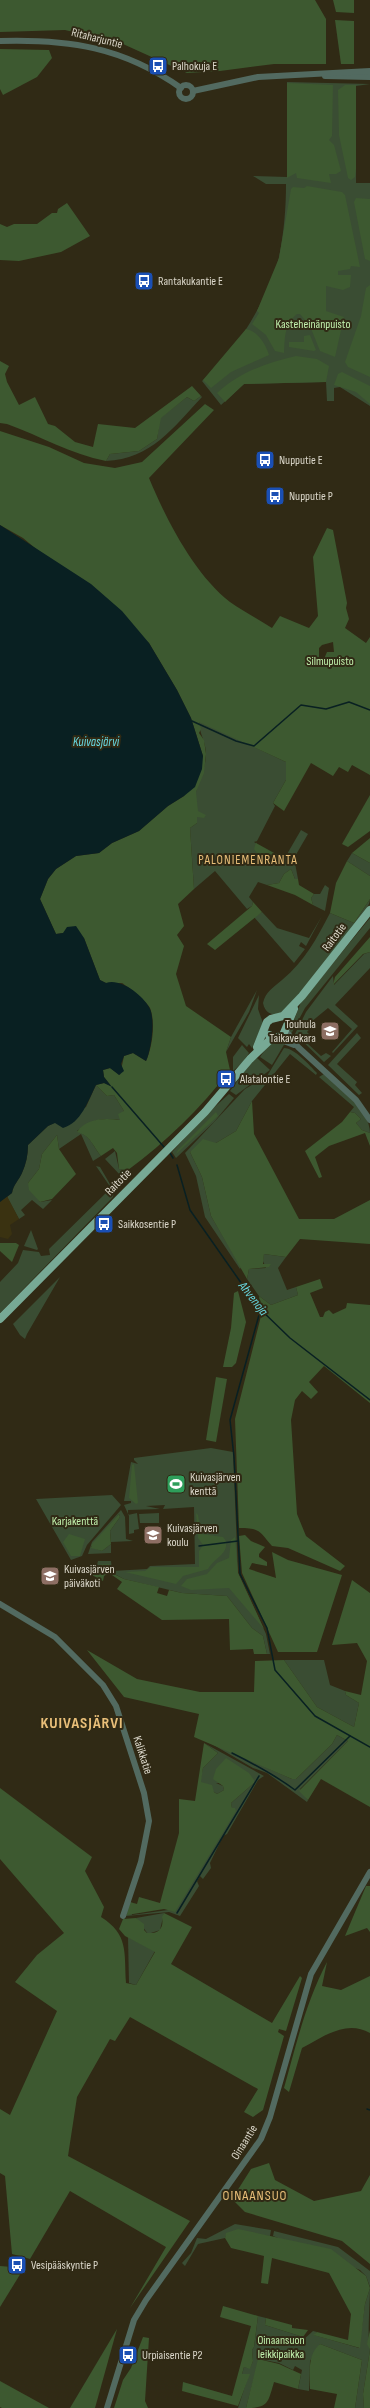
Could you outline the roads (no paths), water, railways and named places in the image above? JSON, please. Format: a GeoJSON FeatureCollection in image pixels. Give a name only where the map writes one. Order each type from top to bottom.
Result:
{"type":"FeatureCollection","features":[{"type":"Feature","properties":{"kind":"main road","name":"Raitotie"},"geometry":{"type":"LineString","coordinates":[[276,1018],[283,1016],[302,996],[370,910]]}},
{"type":"Feature","properties":{"kind":"main road","name":"Raitotie"},"geometry":{"type":"LineString","coordinates":[[286,1030],[302,996]]}},
{"type":"Feature","properties":{"kind":"main road"},"geometry":{"type":"LineString","coordinates":[[276,1018],[283,1021],[286,1030],[283,1035],[274,1038],[267,1032],[266,1027],[269,1020],[276,1018]]}},
{"type":"Feature","properties":{"kind":"main road","name":"Raitotie"},"geometry":{"type":"LineString","coordinates":[[250,1059],[266,1027]]}},
{"type":"Feature","properties":{"kind":"main road","name":"Raitotie"},"geometry":{"type":"LineString","coordinates":[[0,1319],[206,1112],[250,1059],[274,1038]]}},
{"type":"Feature","properties":{"kind":"street","name":"Ritaharjuntie"},"geometry":{"type":"LineString","coordinates":[[0,41],[58,41],[102,49],[145,66],[181,88]]}},
{"type":"Feature","properties":{"kind":"street"},"geometry":{"type":"LineString","coordinates":[[193,91],[258,77],[370,71]]}},
{"type":"Feature","properties":{"kind":"street"},"geometry":{"type":"LineString","coordinates":[[305,75],[370,77]]}},
{"type":"Feature","properties":{"kind":"street"},"geometry":{"type":"LineString","coordinates":[[187,85],[193,91],[191,98],[184,99],[180,94],[181,88],[187,85]]}},
{"type":"Feature","properties":{"kind":"street"},"geometry":{"type":"LineString","coordinates":[[286,1030],[298,1047],[356,1100],[370,1120]]}},
{"type":"Feature","properties":{"kind":"street"},"geometry":{"type":"LineString","coordinates":[[274,1038],[298,1047]]}},
{"type":"Feature","properties":{"kind":"street","name":"Kalikkatie"},"geometry":{"type":"LineString","coordinates":[[0,1604],[55,1637],[103,1685],[116,1706],[144,1793],[149,1821],[142,1862],[123,1916]]}},
{"type":"Feature","properties":{"kind":"street","name":"Oinaantie"},"geometry":{"type":"LineString","coordinates":[[107,2408],[134,2320],[146,2300],[261,2139],[270,2117],[311,1974],[370,1872]]}},
{"type":"Feature","properties":{"kind":"water","name":"Kuivasjärvi"},"geometry":{"type":"Polygon","coordinates":[[[0,525],[91,584],[122,611],[149,643],[177,690],[191,718],[203,756],[202,769],[195,787],[184,796],[168,806],[139,831],[112,843],[99,853],[76,856],[56,869],[48,879],[40,899],[56,934],[63,933],[67,927],[76,926],[84,938],[100,980],[106,983],[112,982],[124,985],[146,1002],[151,1012],[152,1019],[151,1042],[146,1061],[133,1053],[124,1056],[121,1064],[124,1071],[119,1075],[110,1068],[103,1070],[104,1077],[112,1087],[104,1083],[96,1085],[83,1111],[75,1121],[63,1128],[55,1123],[48,1126],[28,1145],[25,1166],[22,1173],[12,1193],[0,1202],[0,525]]]}},
{"type":"Feature","properties":{"kind":"waterway"},"geometry":{"type":"LineString","coordinates":[[192,721],[236,741],[254,746],[301,705],[326,709],[349,702],[370,710]]}},
{"type":"Feature","properties":{"kind":"waterway","name":"Ahvenoja"},"geometry":{"type":"LineString","coordinates":[[112,1087],[164,1147]]}},
{"type":"Feature","properties":{"kind":"waterway","name":"Ahvenoja"},"geometry":{"type":"LineString","coordinates":[[170,1153],[173,1158]]}},
{"type":"Feature","properties":{"kind":"waterway","name":"Ahvenoja"},"geometry":{"type":"LineString","coordinates":[[177,1165],[190,1210],[258,1307],[290,1338],[370,1400]]}},
{"type":"Feature","properties":{"kind":"waterway"},"geometry":{"type":"LineString","coordinates":[[258,1307],[259,1315],[230,1420],[234,1457],[240,1574],[267,1628],[275,1670],[315,1716],[370,1747]]}},
{"type":"Feature","properties":{"kind":"waterway"},"geometry":{"type":"LineString","coordinates":[[199,1546],[238,1541]]}},
{"type":"Feature","properties":{"kind":"waterway"},"geometry":{"type":"LineString","coordinates":[[232,1753],[280,1779],[295,1790],[350,1736]]}},
{"type":"Feature","properties":{"kind":"waterway"},"geometry":{"type":"LineString","coordinates":[[177,1913],[259,1776]]}},
{"type":"Feature","properties":{"kind":"place","name":"Palhokuja E"},"geometry":{"type":"Point","coordinates":[158,66]}},
{"type":"Feature","properties":{"kind":"place","name":"Rantakukantie E"},"geometry":{"type":"Point","coordinates":[144,281]}},
{"type":"Feature","properties":{"kind":"place","name":"Nupputie E"},"geometry":{"type":"Point","coordinates":[265,460]}},
{"type":"Feature","properties":{"kind":"place","name":"Nupputie P"},"geometry":{"type":"Point","coordinates":[275,496]}},
{"type":"Feature","properties":{"kind":"place","name":"Touhula Taikavekara"},"geometry":{"type":"Point","coordinates":[330,1031]}},
{"type":"Feature","properties":{"kind":"place","name":"Alatalontie E"},"geometry":{"type":"Point","coordinates":[226,1079]}},
{"type":"Feature","properties":{"kind":"place","name":"Saikkosentie P"},"geometry":{"type":"Point","coordinates":[104,1224]}},
{"type":"Feature","properties":{"kind":"place","name":"Kuivasjärven kenttä"},"geometry":{"type":"Point","coordinates":[176,1484]}},
{"type":"Feature","properties":{"kind":"place","name":"Kuivasjärven koulu"},"geometry":{"type":"Point","coordinates":[153,1535]}},
{"type":"Feature","properties":{"kind":"place","name":"Kuivasjärven päiväkoti"},"geometry":{"type":"Point","coordinates":[50,1576]}},
{"type":"Feature","properties":{"kind":"place","name":"Vesipääskyntie P"},"geometry":{"type":"Point","coordinates":[17,2265]}},
{"type":"Feature","properties":{"kind":"place","name":"Urpiaisentie P2"},"geometry":{"type":"Point","coordinates":[128,2355]}},
{"type":"Feature","properties":{"kind":"district","name":"PALONIEMENRANTA"},"geometry":{"type":"Point","coordinates":[248,859]}},
{"type":"Feature","properties":{"kind":"district","name":"KUIVASJÄRVI"},"geometry":{"type":"Point","coordinates":[82,1722]}},
{"type":"Feature","properties":{"kind":"district","name":"OINAANSUO"},"geometry":{"type":"Point","coordinates":[255,2195]}},
{"type":"Feature","properties":{"kind":"park label","name":"Kasteheinänpuisto"},"geometry":{"type":"Point","coordinates":[313,324]}},
{"type":"Feature","properties":{"kind":"park label","name":"Silmupuisto"},"geometry":{"type":"Point","coordinates":[330,661]}},
{"type":"Feature","properties":{"kind":"park label","name":"Karjakenttä"},"geometry":{"type":"Point","coordinates":[75,1521]}},
{"type":"Feature","properties":{"kind":"park label","name":"Oinaansuon leikkipaikka"},"geometry":{"type":"Point","coordinates":[281,2347]}}]}
